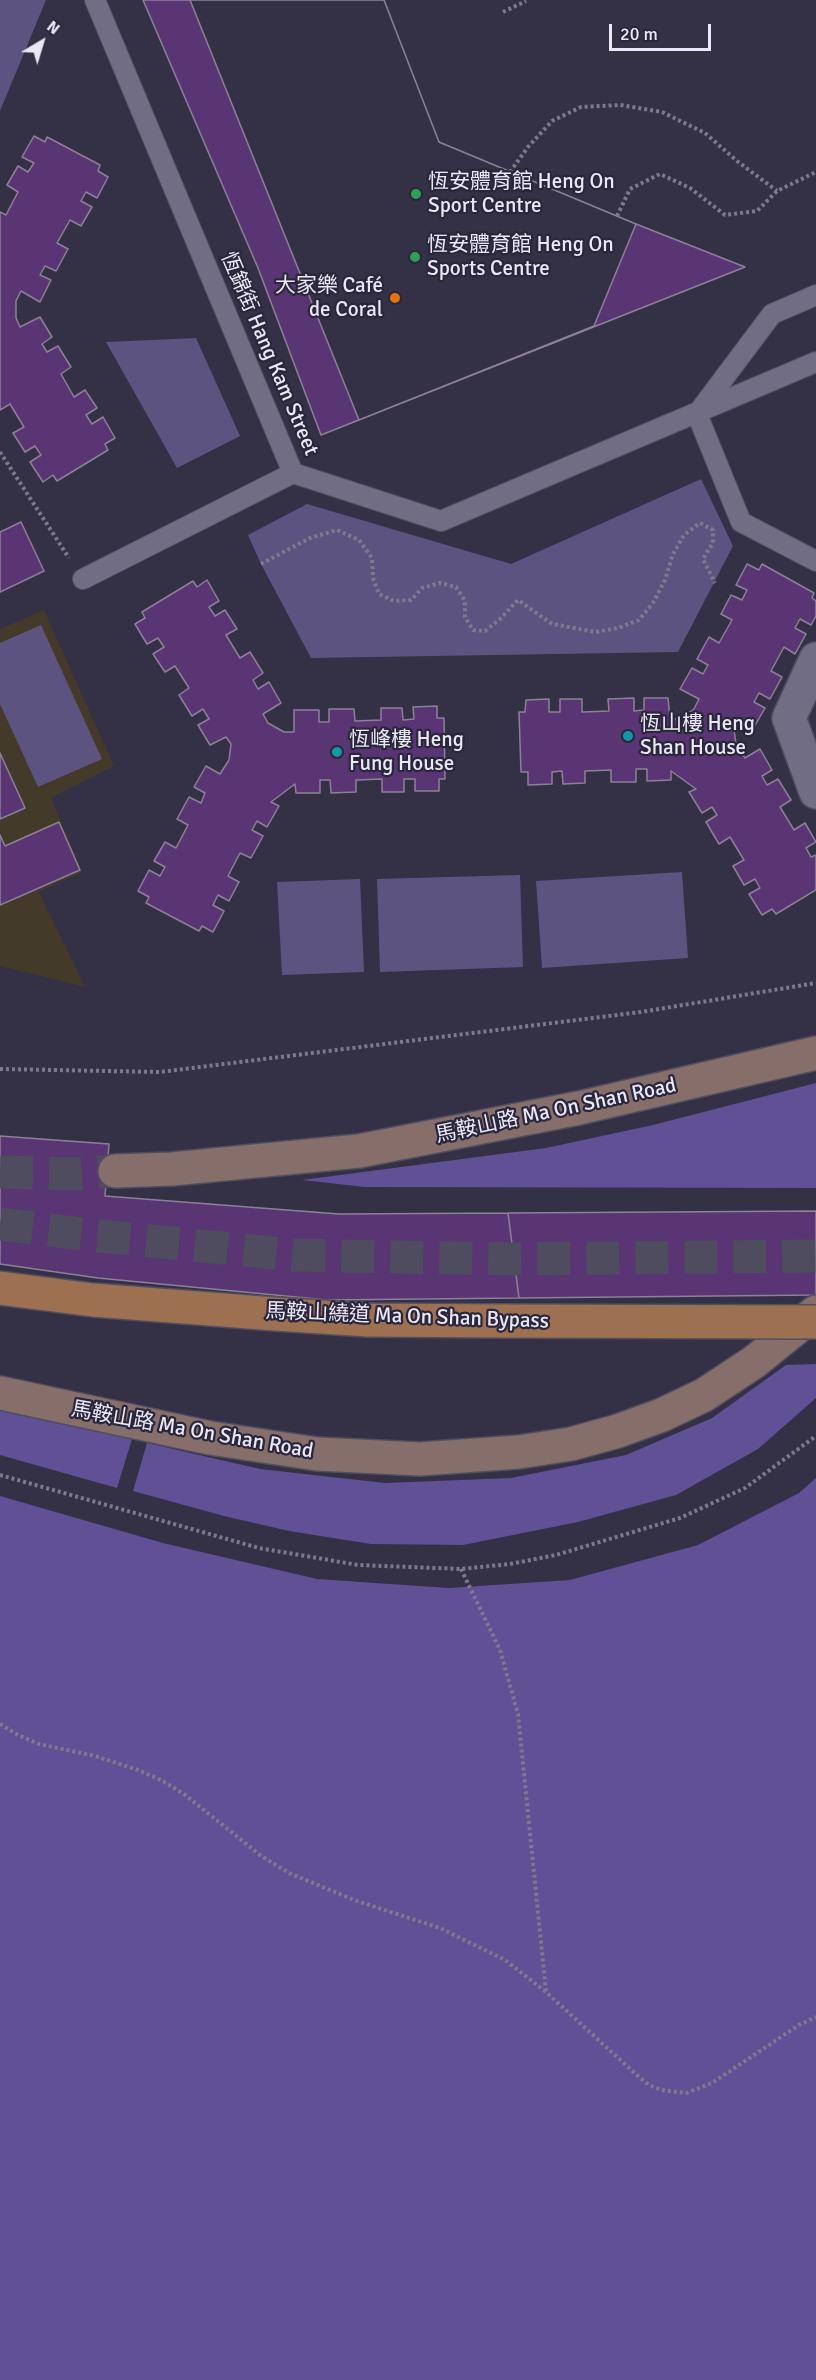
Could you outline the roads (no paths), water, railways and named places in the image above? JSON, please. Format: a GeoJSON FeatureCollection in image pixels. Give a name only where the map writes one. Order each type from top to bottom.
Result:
{"type":"FeatureCollection","features":[{"type":"Feature","properties":{"kind":"main road","name":"馬鞍山路 Ma On Shan Road"},"geometry":{"type":"LineString","coordinates":[[115,1171],[172,1169],[359,1151],[579,1108],[816,1053]]}},
{"type":"Feature","properties":{"kind":"main road","name":"馬鞍山繞道 Ma On Shan Bypass"},"geometry":{"type":"LineString","coordinates":[[0,1288],[93,1300],[368,1320],[816,1322]]}},
{"type":"Feature","properties":{"kind":"main road","name":"馬鞍山路 Ma On Shan Road"},"geometry":{"type":"LineString","coordinates":[[0,1393],[210,1438],[317,1454],[420,1459],[519,1452],[571,1444],[618,1431],[662,1415],[704,1395],[754,1362],[816,1312]]}},
{"type":"Feature","properties":{"kind":"street"},"geometry":{"type":"LineString","coordinates":[[816,660],[789,718],[816,792]]}},
{"type":"Feature","properties":{"kind":"lane","name":"恆錦街 Hang Kam Street"},"geometry":{"type":"LineString","coordinates":[[95,0],[293,473],[441,521],[816,362]]}},
{"type":"Feature","properties":{"kind":"lane"},"geometry":{"type":"LineString","coordinates":[[816,295],[772,314],[696,414],[741,522],[816,561]]}},
{"type":"Feature","properties":{"kind":"lane"},"geometry":{"type":"LineString","coordinates":[[83,579],[293,473]]}},
{"type":"Feature","properties":{"kind":"tunnel"},"geometry":{"type":"LineString","coordinates":[[0,1172],[78,1174],[115,1171]]}},
{"type":"Feature","properties":{"kind":"tunnel"},"geometry":{"type":"LineString","coordinates":[[0,1224],[293,1255],[512,1259],[816,1256]]}},
{"type":"Feature","properties":{"kind":"place","name":"恆安體育館 Heng On Sport Centre"},"geometry":{"type":"Point","coordinates":[416,194]}},
{"type":"Feature","properties":{"kind":"place","name":"恆安體育館 Heng On Sports Centre"},"geometry":{"type":"Point","coordinates":[415,257]}},
{"type":"Feature","properties":{"kind":"place","name":"大家樂 Café de Coral"},"geometry":{"type":"Point","coordinates":[395,298]}},
{"type":"Feature","properties":{"kind":"place","name":"恆山樓 Heng Shan House"},"geometry":{"type":"Point","coordinates":[628,736]}},
{"type":"Feature","properties":{"kind":"place","name":"恆峰樓 Heng Fung House"},"geometry":{"type":"Point","coordinates":[337,752]}}]}
